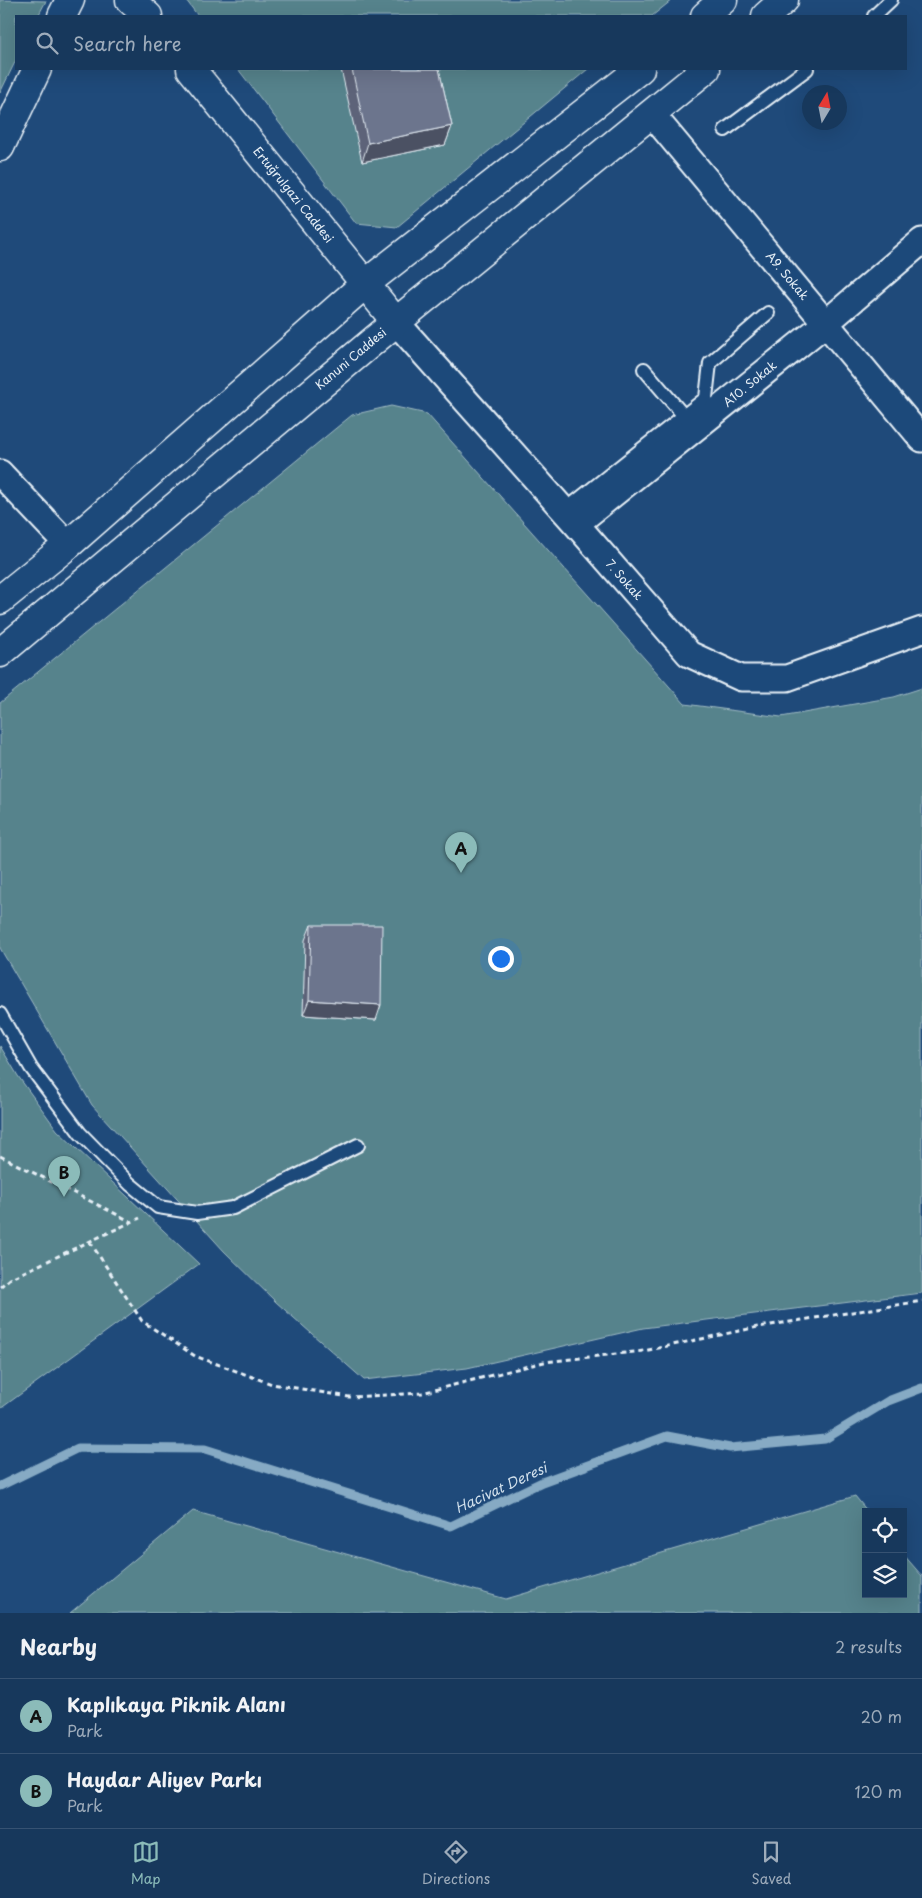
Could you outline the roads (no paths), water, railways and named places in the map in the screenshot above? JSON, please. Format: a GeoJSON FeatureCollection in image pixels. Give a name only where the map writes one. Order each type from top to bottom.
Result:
{"type":"FeatureCollection","features":[{"type":"Feature","properties":{"kind":"main road"},"geometry":{"type":"LineString","coordinates":[[62,15],[70,0]]}},
{"type":"Feature","properties":{"kind":"main road"},"geometry":{"type":"LineString","coordinates":[[130,0],[147,15]]}},
{"type":"Feature","properties":{"kind":"main road"},"geometry":{"type":"LineString","coordinates":[[706,15],[723,0]]}},
{"type":"Feature","properties":{"kind":"main road"},"geometry":{"type":"LineString","coordinates":[[767,15],[784,0]]}},
{"type":"Feature","properties":{"kind":"main road"},"geometry":{"type":"LineString","coordinates":[[0,147],[37,70]]}},
{"type":"Feature","properties":{"kind":"main road","name":"Ertuğrulgazi Caddesi"},"geometry":{"type":"LineString","coordinates":[[192,70],[396,322]]}},
{"type":"Feature","properties":{"kind":"main road"},"geometry":{"type":"LineString","coordinates":[[0,600],[68,545],[365,284],[639,70]]}},
{"type":"Feature","properties":{"kind":"main road","name":"Kanuni Caddesi"},"geometry":{"type":"LineString","coordinates":[[0,653],[396,322],[705,70]]}},
{"type":"Feature","properties":{"kind":"street","name":"A9. Sokak"},"geometry":{"type":"LineString","coordinates":[[652,113],[922,439]]}},
{"type":"Feature","properties":{"kind":"street","name":"A10. Sokak"},"geometry":{"type":"LineString","coordinates":[[570,518],[826,323],[922,241]]}},
{"type":"Feature","properties":{"kind":"street","name":"7. Sokak"},"geometry":{"type":"LineString","coordinates":[[396,322],[689,654],[741,678],[787,678],[922,630]]}},
{"type":"Feature","properties":{"kind":"street"},"geometry":{"type":"LineString","coordinates":[[0,473],[68,545]]}},
{"type":"Feature","properties":{"kind":"lane"},"geometry":{"type":"LineString","coordinates":[[875,15],[891,0]]}},
{"type":"Feature","properties":{"kind":"lane"},"geometry":{"type":"LineString","coordinates":[[725,130],[806,70]]}},
{"type":"Feature","properties":{"kind":"lane"},"geometry":{"type":"LineString","coordinates":[[570,518],[706,398],[710,363],[768,313]]}},
{"type":"Feature","properties":{"kind":"lane"},"geometry":{"type":"LineString","coordinates":[[644,369],[684,416]]}},
{"type":"Feature","properties":{"kind":"lane"},"geometry":{"type":"LineString","coordinates":[[0,1014],[31,1068],[80,1134],[130,1184],[158,1207],[197,1213],[233,1208],[358,1145]]}},
{"type":"Feature","properties":{"kind":"waterway","name":"Hacivat Deresi"},"geometry":{"type":"LineString","coordinates":[[0,1486],[78,1448],[205,1449],[451,1526],[542,1482],[667,1436],[730,1448],[825,1439],[888,1401],[922,1388]]}},
{"type":"Feature","properties":{"kind":"place","name":"Kaplıkaya Piknik Alanı"},"geometry":{"type":"Point","coordinates":[461,873]}},
{"type":"Feature","properties":{"kind":"place","name":"Haydar Aliyev Parkı"},"geometry":{"type":"Point","coordinates":[64,1197]}}]}
